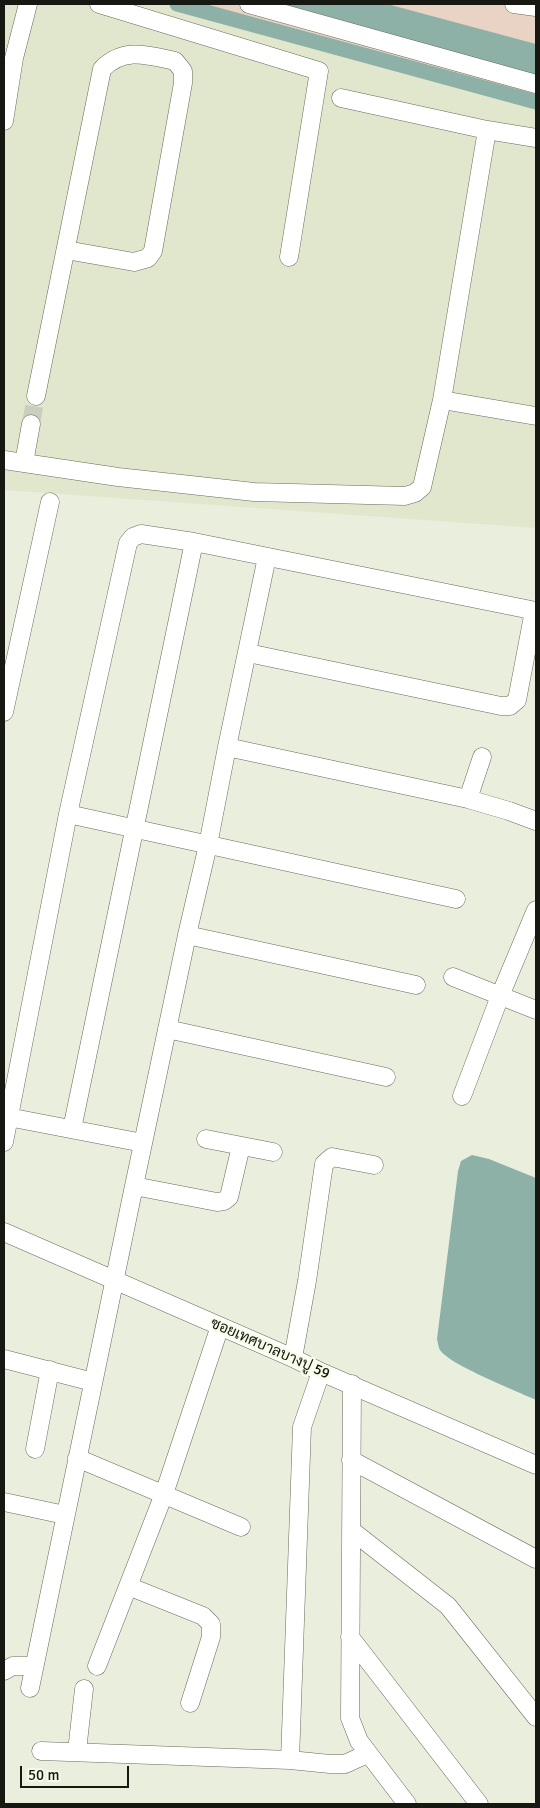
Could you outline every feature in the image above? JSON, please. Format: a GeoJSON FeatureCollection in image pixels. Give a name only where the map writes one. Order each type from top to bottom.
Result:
{"type":"FeatureCollection","features":[{"type":"Feature","properties":{"kind":"street"},"geometry":{"type":"LineString","coordinates":[[4,122],[9,58],[28,4]]}},
{"type":"Feature","properties":{"kind":"street"},"geometry":{"type":"LineString","coordinates":[[99,4],[319,71],[289,257]]}},
{"type":"Feature","properties":{"kind":"street"},"geometry":{"type":"LineString","coordinates":[[249,4],[536,84]]}},
{"type":"Feature","properties":{"kind":"street"},"geometry":{"type":"LineString","coordinates":[[514,4],[536,7]]}},
{"type":"Feature","properties":{"kind":"street"},"geometry":{"type":"LineString","coordinates":[[36,396],[102,69],[110,61],[122,56],[138,54],[175,61],[183,71],[183,84],[154,251],[148,258],[134,262],[66,250]]}},
{"type":"Feature","properties":{"kind":"street"},"geometry":{"type":"LineString","coordinates":[[341,98],[487,130],[536,138]]}},
{"type":"Feature","properties":{"kind":"street"},"geometry":{"type":"LineString","coordinates":[[4,460],[118,477],[254,492],[405,496],[415,493],[422,487],[442,400],[487,130]]}},
{"type":"Feature","properties":{"kind":"street"},"geometry":{"type":"LineString","coordinates":[[442,400],[536,416]]}},
{"type":"Feature","properties":{"kind":"street"},"geometry":{"type":"LineString","coordinates":[[24,463],[31,424]]}},
{"type":"Feature","properties":{"kind":"street"},"geometry":{"type":"LineString","coordinates":[[4,712],[50,502]]}},
{"type":"Feature","properties":{"kind":"street"},"geometry":{"type":"LineString","coordinates":[[4,1142],[68,814],[128,543],[134,537],[141,534],[194,542],[535,611],[517,700],[510,706],[501,706],[248,652]]}},
{"type":"Feature","properties":{"kind":"street"},"geometry":{"type":"LineString","coordinates":[[72,1129],[194,542]]}},
{"type":"Feature","properties":{"kind":"street"},"geometry":{"type":"LineString","coordinates":[[30,1688],[267,557]]}},
{"type":"Feature","properties":{"kind":"street"},"geometry":{"type":"LineString","coordinates":[[227,747],[468,800],[509,811],[536,821]]}},
{"type":"Feature","properties":{"kind":"street"},"geometry":{"type":"LineString","coordinates":[[468,800],[482,757]]}},
{"type":"Feature","properties":{"kind":"street"},"geometry":{"type":"LineString","coordinates":[[68,814],[456,900]]}},
{"type":"Feature","properties":{"kind":"street"},"geometry":{"type":"LineString","coordinates":[[462,1096],[500,996],[536,910]]}},
{"type":"Feature","properties":{"kind":"street"},"geometry":{"type":"LineString","coordinates":[[187,935],[416,985]]}},
{"type":"Feature","properties":{"kind":"street"},"geometry":{"type":"LineString","coordinates":[[453,977],[536,1010]]}},
{"type":"Feature","properties":{"kind":"street"},"geometry":{"type":"LineString","coordinates":[[167,1029],[386,1077]]}},
{"type":"Feature","properties":{"kind":"street"},"geometry":{"type":"LineString","coordinates":[[8,1117],[143,1143]]}},
{"type":"Feature","properties":{"kind":"street"},"geometry":{"type":"LineString","coordinates":[[206,1139],[273,1152]]}},
{"type":"Feature","properties":{"kind":"street"},"geometry":{"type":"LineString","coordinates":[[134,1186],[217,1202],[224,1201],[229,1196],[241,1146]]}},
{"type":"Feature","properties":{"kind":"street"},"geometry":{"type":"LineString","coordinates":[[294,1358],[324,1164],[332,1157],[374,1165]]}},
{"type":"Feature","properties":{"kind":"street","name":"ซอยเทศบาลบางปู 59"},"geometry":{"type":"LineString","coordinates":[[4,1232],[536,1465]]}},
{"type":"Feature","properties":{"kind":"street"},"geometry":{"type":"LineString","coordinates":[[97,1666],[164,1494],[220,1326]]}},
{"type":"Feature","properties":{"kind":"street"},"geometry":{"type":"LineString","coordinates":[[4,1359],[93,1382]]}},
{"type":"Feature","properties":{"kind":"street"},"geometry":{"type":"LineString","coordinates":[[35,1449],[50,1370]]}},
{"type":"Feature","properties":{"kind":"street"},"geometry":{"type":"LineString","coordinates":[[290,1760],[302,1427],[321,1372]]}},
{"type":"Feature","properties":{"kind":"street"},"geometry":{"type":"LineString","coordinates":[[352,1384],[350,1718],[359,1741],[367,1754],[407,1804]]}},
{"type":"Feature","properties":{"kind":"street"},"geometry":{"type":"LineString","coordinates":[[77,1458],[241,1527]]}},
{"type":"Feature","properties":{"kind":"street"},"geometry":{"type":"LineString","coordinates":[[351,1460],[536,1559]]}},
{"type":"Feature","properties":{"kind":"street"},"geometry":{"type":"LineString","coordinates":[[4,1502],[65,1515]]}},
{"type":"Feature","properties":{"kind":"street"},"geometry":{"type":"LineString","coordinates":[[351,1530],[448,1606],[536,1717]]}},
{"type":"Feature","properties":{"kind":"street"},"geometry":{"type":"LineString","coordinates":[[128,1586],[204,1616],[211,1624],[211,1637],[190,1703]]}},
{"type":"Feature","properties":{"kind":"street"},"geometry":{"type":"LineString","coordinates":[[350,1637],[479,1804]]}},
{"type":"Feature","properties":{"kind":"street"},"geometry":{"type":"LineString","coordinates":[[4,1671],[13,1666],[34,1666]]}},
{"type":"Feature","properties":{"kind":"street"},"geometry":{"type":"LineString","coordinates":[[77,1751],[84,1689]]}},
{"type":"Feature","properties":{"kind":"street"},"geometry":{"type":"LineString","coordinates":[[42,1751],[290,1760],[330,1764],[345,1764],[367,1754]]}},
{"type":"Feature","properties":{"kind":"shaded area"},"geometry":{"type":"Polygon","coordinates":[[[4,4],[185,4],[536,103],[536,528],[4,490],[4,4]]]}},
{"type":"Feature","properties":{"kind":"shaded area"},"geometry":{"type":"Polygon","coordinates":[[[200,4],[536,4],[536,99],[200,4]]]}},
{"type":"Feature","properties":{"kind":"water"},"geometry":{"type":"Polygon","coordinates":[[[283,4],[387,4],[536,44],[536,75],[283,4]]]}},
{"type":"Feature","properties":{"kind":"water"},"geometry":{"type":"Polygon","coordinates":[[[472,1155],[489,1159],[536,1178],[536,1400],[457,1363],[446,1356],[438,1346],[437,1339],[458,1171],[461,1161],[472,1155]]]}},
{"type":"Feature","properties":{"kind":"waterway"},"geometry":{"type":"LineString","coordinates":[[177,4],[536,102]]}},
{"type":"Feature","properties":{"kind":"tunnel"},"geometry":{"type":"LineString","coordinates":[[31,424],[36,396]]}}]}
